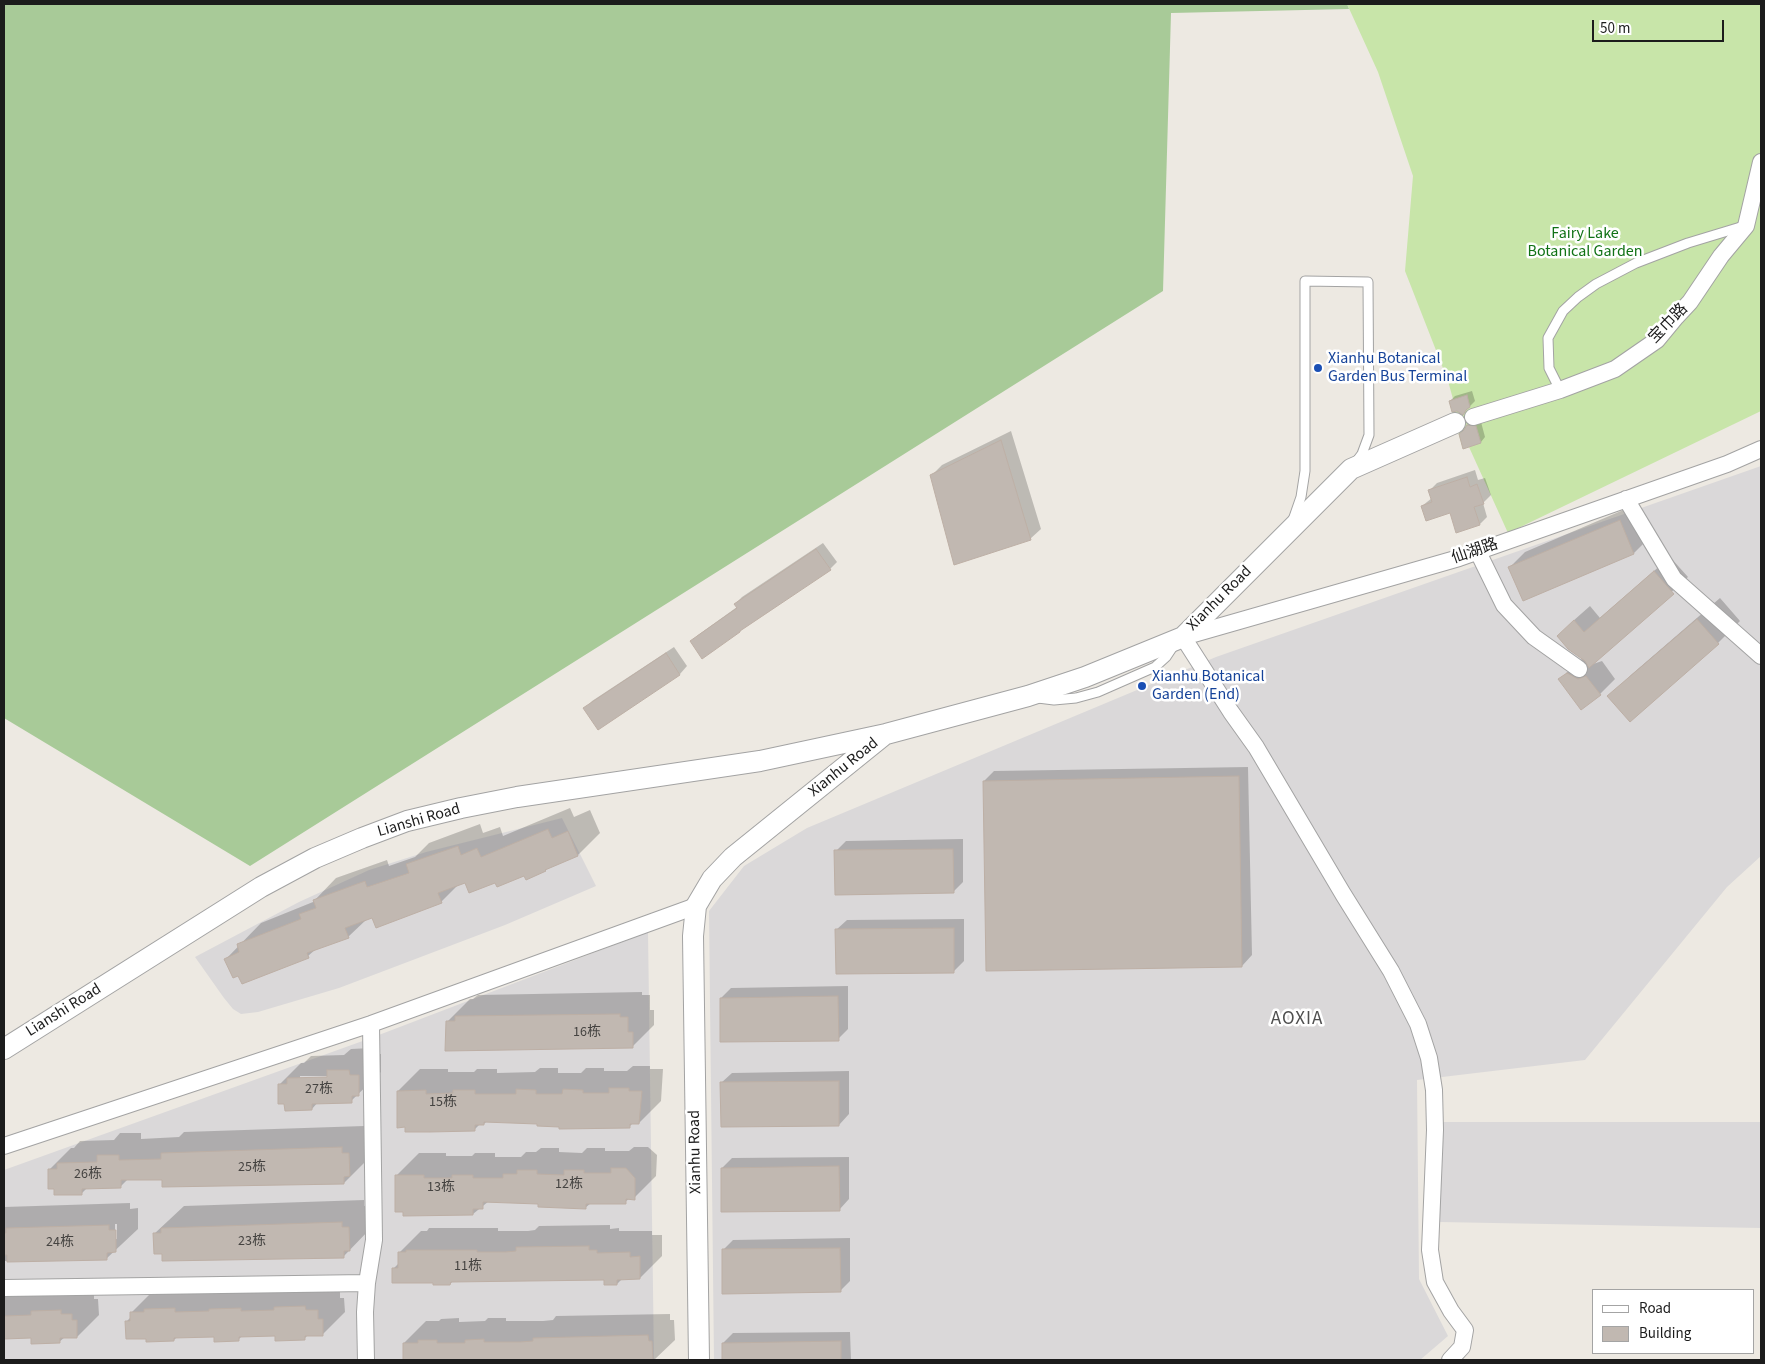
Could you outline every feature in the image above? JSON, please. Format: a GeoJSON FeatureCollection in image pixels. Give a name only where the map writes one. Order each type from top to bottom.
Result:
{"type":"FeatureCollection","features":[{"type":"Feature","properties":{"kind":"street","name":"宝巾路"},"geometry":{"type":"LineString","coordinates":[[1464,420],[1560,390],[1615,369],[1657,340],[1690,302],[1721,256],[1746,226],[1761,162]]}},
{"type":"Feature","properties":{"kind":"street","name":"Xianhu Road"},"geometry":{"type":"LineString","coordinates":[[699,1360],[693,936],[696,906],[712,879],[733,857],[886,734],[1028,696],[1085,677],[1183,637],[1351,468],[1464,420]]}},
{"type":"Feature","properties":{"kind":"street","name":"仙湖路"},"geometry":{"type":"LineString","coordinates":[[1183,637],[1478,552],[1727,464],[1761,449]]}},
{"type":"Feature","properties":{"kind":"street"},"geometry":{"type":"LineString","coordinates":[[1626,499],[1674,579],[1761,656]]}},
{"type":"Feature","properties":{"kind":"street"},"geometry":{"type":"LineString","coordinates":[[1478,552],[1504,606],[1534,636],[1579,669]]}},
{"type":"Feature","properties":{"kind":"street"},"geometry":{"type":"LineString","coordinates":[[1183,637],[1261,755],[1391,971],[1418,1024],[1428,1058],[1434,1090],[1435,1130],[1430,1250],[1435,1282],[1450,1311],[1465,1330],[1462,1347],[1450,1360]]}},
{"type":"Feature","properties":{"kind":"street","name":"Lianshi Road"},"geometry":{"type":"LineString","coordinates":[[4,1049],[261,887],[315,858],[362,838],[407,822],[471,806],[517,797],[760,761],[886,734]]}},
{"type":"Feature","properties":{"kind":"street"},"geometry":{"type":"LineString","coordinates":[[4,1146],[371,1024],[696,906]]}},
{"type":"Feature","properties":{"kind":"street"},"geometry":{"type":"LineString","coordinates":[[366,1360],[365,1312],[374,1240],[371,1024]]}},
{"type":"Feature","properties":{"kind":"street"},"geometry":{"type":"LineString","coordinates":[[4,1288],[367,1284]]}},
{"type":"Feature","properties":{"kind":"lane"},"geometry":{"type":"LineString","coordinates":[[1560,390],[1549,368],[1548,338],[1563,311],[1578,297],[1596,284],[1636,262],[1688,243],[1746,226]]}},
{"type":"Feature","properties":{"kind":"lane"},"geometry":{"type":"LineString","coordinates":[[1289,531],[1301,497],[1305,471],[1305,281],[1368,282],[1369,435],[1362,454],[1351,468]]}},
{"type":"Feature","properties":{"kind":"shaded area"},"geometry":{"type":"Polygon","coordinates":[[[1761,466],[1761,856],[1727,887],[1585,1060],[1417,1080],[1419,1279],[1448,1336],[1420,1360],[714,1360],[709,911],[744,866],[807,828],[1216,657],[1761,466]]]}},
{"type":"Feature","properties":{"kind":"shaded area"},"geometry":{"type":"Polygon","coordinates":[[[562,818],[596,886],[505,925],[339,988],[258,1012],[241,1014],[233,1009],[224,998],[195,957],[299,902],[369,870],[426,852],[562,818]]]}},
{"type":"Feature","properties":{"kind":"shaded area"},"geometry":{"type":"Polygon","coordinates":[[[648,932],[654,1360],[4,1360],[4,1170],[371,1038],[648,932]]]}},
{"type":"Feature","properties":{"kind":"shaded area"},"geometry":{"type":"Polygon","coordinates":[[[1440,1122],[1761,1122],[1761,1228],[1440,1222],[1440,1122]]]}},
{"type":"Feature","properties":{"kind":"green space"},"geometry":{"type":"Polygon","coordinates":[[[4,4],[1347,4],[1349,9],[1171,13],[1163,291],[250,866],[4,718],[4,4]]]}},
{"type":"Feature","properties":{"kind":"green space","name":"Fairy Lake Botanical Garden"},"geometry":{"type":"Polygon","coordinates":[[[1347,4],[1761,4],[1761,411],[1508,533],[1469,447],[1463,449],[1449,401],[1453,399],[1448,381],[1405,271],[1413,176],[1378,72],[1347,4]]]}},
{"type":"Feature","properties":{"kind":"building"},"geometry":{"type":"Polygon","coordinates":[[[1467,395],[1470,407],[1463,415],[1457,411],[1452,412],[1449,401],[1467,395]]]}},
{"type":"Feature","properties":{"kind":"building"},"geometry":{"type":"Polygon","coordinates":[[[1467,425],[1476,426],[1481,443],[1463,449],[1459,434],[1467,425]]]}},
{"type":"Feature","properties":{"kind":"building"},"geometry":{"type":"Polygon","coordinates":[[[1001,440],[1031,540],[954,565],[930,475],[1001,440]]]}},
{"type":"Feature","properties":{"kind":"building"},"geometry":{"type":"Polygon","coordinates":[[[1467,477],[1470,487],[1477,484],[1484,504],[1474,507],[1480,525],[1456,533],[1450,513],[1426,521],[1421,506],[1432,502],[1428,490],[1467,477]]]}},
{"type":"Feature","properties":{"kind":"building"},"geometry":{"type":"Polygon","coordinates":[[[1620,520],[1634,554],[1523,601],[1508,567],[1620,520]]]}},
{"type":"Feature","properties":{"kind":"building"},"geometry":{"type":"Polygon","coordinates":[[[816,549],[831,570],[702,659],[690,641],[737,608],[734,604],[816,549]]]}},
{"type":"Feature","properties":{"kind":"building"},"geometry":{"type":"Polygon","coordinates":[[[1654,571],[1674,594],[1589,668],[1585,661],[1568,649],[1557,636],[1574,620],[1584,632],[1654,571]]]}},
{"type":"Feature","properties":{"kind":"building"},"geometry":{"type":"Polygon","coordinates":[[[1697,619],[1719,644],[1630,722],[1607,696],[1697,619]]]}},
{"type":"Feature","properties":{"kind":"building"},"geometry":{"type":"Polygon","coordinates":[[[666,653],[680,675],[598,730],[583,708],[666,653]]]}},
{"type":"Feature","properties":{"kind":"building"},"geometry":{"type":"Polygon","coordinates":[[[1567,673],[1578,679],[1586,676],[1601,695],[1581,710],[1558,679],[1567,673]]]}},
{"type":"Feature","properties":{"kind":"building"},"geometry":{"type":"Polygon","coordinates":[[[1239,776],[1242,967],[986,971],[983,781],[1239,776]]]}},
{"type":"Feature","properties":{"kind":"building"},"geometry":{"type":"Polygon","coordinates":[[[548,829],[552,838],[568,831],[578,856],[526,880],[524,876],[497,887],[495,883],[469,893],[465,883],[438,893],[442,903],[376,928],[372,918],[345,928],[349,938],[307,953],[309,958],[242,984],[238,976],[233,978],[224,959],[239,952],[237,944],[301,919],[299,914],[316,908],[313,900],[365,881],[367,887],[409,873],[406,864],[458,846],[461,855],[477,848],[481,857],[548,829]]]}},
{"type":"Feature","properties":{"kind":"building"},"geometry":{"type":"Polygon","coordinates":[[[953,849],[954,893],[835,895],[834,850],[953,849]]]}},
{"type":"Feature","properties":{"kind":"building"},"geometry":{"type":"Polygon","coordinates":[[[954,928],[954,973],[836,974],[835,929],[954,928]]]}},
{"type":"Feature","properties":{"kind":"building"},"geometry":{"type":"Polygon","coordinates":[[[838,996],[839,1041],[720,1042],[720,998],[838,996]]]}},
{"type":"Feature","properties":{"kind":"building"},"geometry":{"type":"Polygon","coordinates":[[[620,1014],[620,1017],[628,1017],[628,1032],[633,1032],[633,1048],[445,1051],[446,1021],[455,1021],[455,1016],[620,1014]]]}},
{"type":"Feature","properties":{"kind":"building"},"geometry":{"type":"Polygon","coordinates":[[[327,1070],[349,1070],[350,1075],[359,1075],[359,1096],[352,1096],[352,1103],[312,1104],[312,1110],[285,1111],[284,1104],[278,1104],[278,1084],[287,1084],[287,1078],[327,1077],[327,1070]]]}},
{"type":"Feature","properties":{"kind":"building"},"geometry":{"type":"Polygon","coordinates":[[[839,1081],[839,1126],[721,1127],[720,1082],[839,1081]]]}},
{"type":"Feature","properties":{"kind":"building"},"geometry":{"type":"Polygon","coordinates":[[[609,1088],[629,1088],[629,1091],[642,1091],[639,1124],[630,1124],[630,1128],[559,1129],[559,1127],[537,1126],[537,1124],[484,1122],[484,1125],[475,1125],[475,1131],[405,1132],[405,1127],[397,1128],[397,1091],[426,1090],[426,1094],[453,1093],[453,1090],[475,1090],[475,1094],[516,1094],[516,1089],[536,1090],[536,1094],[562,1094],[563,1089],[583,1090],[583,1093],[609,1093],[609,1088]]]}},
{"type":"Feature","properties":{"kind":"building"},"geometry":{"type":"Polygon","coordinates":[[[342,1147],[342,1153],[349,1153],[350,1176],[344,1177],[344,1184],[162,1187],[162,1180],[121,1180],[121,1188],[82,1189],[82,1195],[54,1195],[54,1189],[48,1189],[48,1169],[57,1169],[57,1163],[97,1162],[97,1155],[119,1155],[119,1160],[161,1159],[161,1153],[342,1147]]]}},
{"type":"Feature","properties":{"kind":"building"},"geometry":{"type":"Polygon","coordinates":[[[839,1166],[840,1211],[721,1212],[721,1168],[839,1166]]]}},
{"type":"Feature","properties":{"kind":"building"},"geometry":{"type":"Polygon","coordinates":[[[611,1168],[626,1168],[635,1178],[635,1200],[626,1199],[626,1204],[586,1204],[586,1209],[538,1207],[538,1204],[483,1202],[483,1209],[473,1209],[473,1215],[403,1216],[403,1212],[395,1212],[395,1175],[424,1175],[424,1178],[452,1178],[452,1175],[473,1175],[473,1178],[503,1178],[503,1174],[517,1174],[517,1170],[537,1170],[537,1174],[564,1175],[564,1170],[584,1170],[584,1173],[611,1173],[611,1168]]]}},
{"type":"Feature","properties":{"kind":"building"},"geometry":{"type":"Polygon","coordinates":[[[342,1222],[342,1227],[349,1227],[350,1251],[344,1251],[344,1258],[162,1261],[162,1254],[154,1254],[153,1233],[161,1233],[161,1228],[342,1222]]]}},
{"type":"Feature","properties":{"kind":"building"},"geometry":{"type":"Polygon","coordinates":[[[109,1225],[109,1230],[116,1230],[116,1252],[107,1253],[107,1260],[7,1262],[7,1255],[4,1255],[4,1233],[6,1233],[6,1228],[109,1225]]]}},
{"type":"Feature","properties":{"kind":"building"},"geometry":{"type":"Polygon","coordinates":[[[589,1246],[589,1250],[597,1250],[597,1253],[630,1252],[630,1257],[640,1256],[640,1279],[617,1280],[617,1285],[604,1285],[604,1280],[451,1282],[450,1285],[392,1283],[392,1268],[398,1268],[398,1252],[406,1252],[406,1250],[505,1252],[516,1251],[516,1247],[589,1246]]]}},
{"type":"Feature","properties":{"kind":"building"},"geometry":{"type":"Polygon","coordinates":[[[840,1248],[841,1292],[722,1294],[722,1249],[840,1248]]]}},
{"type":"Feature","properties":{"kind":"building"},"geometry":{"type":"Polygon","coordinates":[[[305,1306],[306,1310],[318,1310],[318,1319],[323,1319],[323,1336],[305,1336],[305,1340],[275,1341],[275,1336],[239,1337],[239,1341],[214,1342],[214,1337],[174,1338],[174,1341],[146,1342],[146,1339],[126,1339],[125,1321],[130,1321],[130,1312],[144,1312],[144,1309],[175,1308],[175,1312],[241,1308],[241,1311],[274,1310],[274,1307],[305,1306]]]}},
{"type":"Feature","properties":{"kind":"building"},"geometry":{"type":"Polygon","coordinates":[[[61,1310],[61,1314],[72,1314],[72,1320],[77,1320],[77,1338],[60,1338],[60,1343],[31,1344],[31,1338],[4,1339],[4,1316],[31,1315],[31,1311],[61,1310]]]}},
{"type":"Feature","properties":{"kind":"building"},"geometry":{"type":"Polygon","coordinates":[[[648,1335],[649,1341],[652,1341],[653,1360],[403,1360],[403,1343],[418,1343],[418,1340],[437,1340],[437,1343],[465,1343],[465,1340],[484,1339],[484,1342],[520,1342],[533,1341],[533,1338],[648,1335]]]}},
{"type":"Feature","properties":{"kind":"building"},"geometry":{"type":"Polygon","coordinates":[[[841,1341],[841,1360],[722,1360],[722,1343],[841,1341]]]}},
{"type":"Feature","properties":{"kind":"place","name":"Xianhu Botanical Garden Bus Terminal"},"geometry":{"type":"Point","coordinates":[1318,368]}},
{"type":"Feature","properties":{"kind":"place","name":"Xianhu Botanical Garden (End)"},"geometry":{"type":"Point","coordinates":[1142,686]}},
{"type":"Feature","properties":{"kind":"district","name":"AOXIA"},"geometry":{"type":"Point","coordinates":[1297,1020]}}]}
